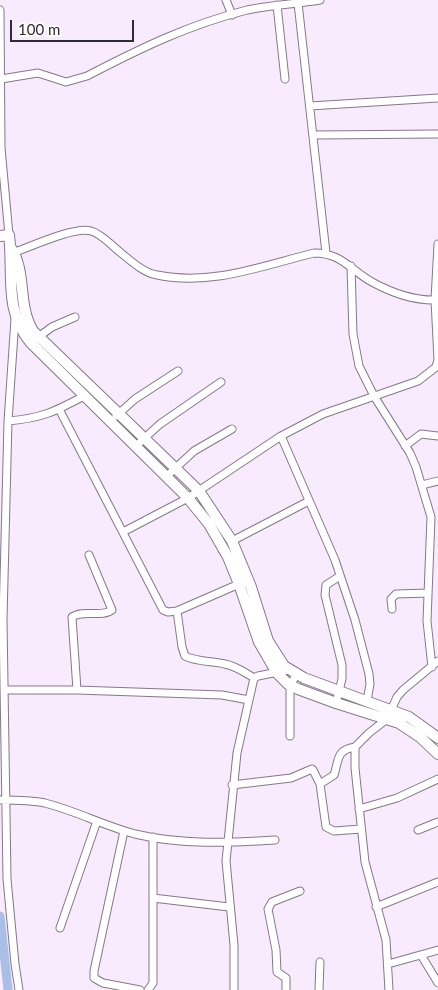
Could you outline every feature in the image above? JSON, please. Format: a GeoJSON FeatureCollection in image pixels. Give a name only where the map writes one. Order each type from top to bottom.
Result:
{"type":"FeatureCollection","features":[{"type":"Feature","properties":{"kind":"street"},"geometry":{"type":"LineString","coordinates":[[226,0],[232,15]]}},
{"type":"Feature","properties":{"kind":"street"},"geometry":{"type":"LineString","coordinates":[[1,79],[38,73],[66,82],[87,76],[176,32],[280,3],[320,0]]}},
{"type":"Feature","properties":{"kind":"street"},"geometry":{"type":"LineString","coordinates":[[280,3],[285,79]]}},
{"type":"Feature","properties":{"kind":"street"},"geometry":{"type":"LineString","coordinates":[[298,3],[326,253]]}},
{"type":"Feature","properties":{"kind":"street"},"geometry":{"type":"LineString","coordinates":[[0,10],[4,235],[19,264],[27,320],[34,340],[84,396],[111,422],[140,442]]}},
{"type":"Feature","properties":{"kind":"street"},"geometry":{"type":"LineString","coordinates":[[310,106],[438,98]]}},
{"type":"Feature","properties":{"kind":"street"},"geometry":{"type":"LineString","coordinates":[[313,135],[438,134]]}},
{"type":"Feature","properties":{"kind":"street"},"geometry":{"type":"LineString","coordinates":[[12,251],[84,230],[101,237],[129,259],[154,275],[191,280],[233,275],[314,253],[326,253],[351,266],[372,282],[404,296],[437,300]]}},
{"type":"Feature","properties":{"kind":"street"},"geometry":{"type":"LineString","coordinates":[[123,532],[199,492],[281,436],[323,414],[418,381],[436,367],[438,360],[438,244]]}},
{"type":"Feature","properties":{"kind":"street"},"geometry":{"type":"LineString","coordinates":[[12,251],[10,272],[15,318],[8,421],[3,619],[5,690],[3,800],[7,879],[19,990]]}},
{"type":"Feature","properties":{"kind":"street"},"geometry":{"type":"LineString","coordinates":[[351,266],[352,334],[359,366],[374,396],[416,466],[429,510],[432,525],[427,625],[432,667]]}},
{"type":"Feature","properties":{"kind":"street"},"geometry":{"type":"LineString","coordinates":[[34,340],[52,327],[75,317]]}},
{"type":"Feature","properties":{"kind":"street"},"geometry":{"type":"LineString","coordinates":[[15,318],[21,331],[34,340],[118,414],[140,442],[171,472],[199,492],[232,541],[251,587],[268,641],[280,662],[292,672],[367,701],[420,737],[438,754]]}},
{"type":"Feature","properties":{"kind":"street"},"geometry":{"type":"LineString","coordinates":[[111,422],[136,399],[178,371]]}},
{"type":"Feature","properties":{"kind":"street"},"geometry":{"type":"LineString","coordinates":[[140,442],[167,419],[221,382]]}},
{"type":"Feature","properties":{"kind":"street"},"geometry":{"type":"LineString","coordinates":[[8,421],[38,417],[84,396]]}},
{"type":"Feature","properties":{"kind":"street"},"geometry":{"type":"LineString","coordinates":[[59,409],[158,604],[163,610],[168,612],[177,611],[239,584]]}},
{"type":"Feature","properties":{"kind":"street"},"geometry":{"type":"LineString","coordinates":[[171,472],[194,451],[232,429]]}},
{"type":"Feature","properties":{"kind":"street"},"geometry":{"type":"LineString","coordinates":[[405,446],[421,434],[438,436]]}},
{"type":"Feature","properties":{"kind":"street"},"geometry":{"type":"LineString","coordinates":[[281,436],[340,576],[355,620],[369,674],[370,684],[367,701]]}},
{"type":"Feature","properties":{"kind":"street"},"geometry":{"type":"LineString","coordinates":[[171,472],[218,539],[239,584],[259,642],[267,659],[277,673],[290,685],[336,703],[389,715],[409,717],[438,738]]}},
{"type":"Feature","properties":{"kind":"street"},"geometry":{"type":"LineString","coordinates":[[422,485],[438,481]]}},
{"type":"Feature","properties":{"kind":"street"},"geometry":{"type":"LineString","coordinates":[[232,541],[309,501]]}},
{"type":"Feature","properties":{"kind":"street"},"geometry":{"type":"LineString","coordinates":[[77,690],[72,617],[79,614],[108,612],[112,610],[88,555]]}},
{"type":"Feature","properties":{"kind":"street"},"geometry":{"type":"LineString","coordinates":[[336,703],[342,680],[342,665],[325,595],[326,586],[340,576]]}},
{"type":"Feature","properties":{"kind":"street"},"geometry":{"type":"LineString","coordinates":[[392,609],[391,599],[396,594],[428,593]]}},
{"type":"Feature","properties":{"kind":"street"},"geometry":{"type":"LineString","coordinates":[[177,611],[182,647],[186,656],[227,664],[254,678],[292,672]]}},
{"type":"Feature","properties":{"kind":"street"},"geometry":{"type":"LineString","coordinates":[[320,784],[334,775],[338,758],[343,751],[355,747],[389,715],[403,690],[438,662]]}},
{"type":"Feature","properties":{"kind":"street"},"geometry":{"type":"LineString","coordinates":[[290,736],[290,685],[292,672]]}},
{"type":"Feature","properties":{"kind":"street"},"geometry":{"type":"LineString","coordinates":[[234,990],[234,946],[226,869],[232,785],[238,743],[254,678]]}},
{"type":"Feature","properties":{"kind":"street"},"geometry":{"type":"LineString","coordinates":[[5,690],[77,690],[222,695],[249,700]]}},
{"type":"Feature","properties":{"kind":"street"},"geometry":{"type":"LineString","coordinates":[[355,747],[354,757],[365,862],[386,940],[389,990]]}},
{"type":"Feature","properties":{"kind":"street"},"geometry":{"type":"LineString","coordinates":[[232,785],[291,778],[312,769],[320,784],[326,827],[334,831],[361,829]]}},
{"type":"Feature","properties":{"kind":"street"},"geometry":{"type":"LineString","coordinates":[[359,809],[397,798],[438,779]]}},
{"type":"Feature","properties":{"kind":"street"},"geometry":{"type":"LineString","coordinates":[[3,800],[44,803],[124,831],[153,837],[183,841],[228,843],[275,840]]}},
{"type":"Feature","properties":{"kind":"street"},"geometry":{"type":"LineString","coordinates":[[60,928],[97,821]]}},
{"type":"Feature","properties":{"kind":"street"},"geometry":{"type":"LineString","coordinates":[[418,830],[438,822]]}},
{"type":"Feature","properties":{"kind":"street"},"geometry":{"type":"LineString","coordinates":[[124,831],[94,978],[103,983],[140,990]]}},
{"type":"Feature","properties":{"kind":"street"},"geometry":{"type":"LineString","coordinates":[[148,990],[153,983],[153,837]]}},
{"type":"Feature","properties":{"kind":"street"},"geometry":{"type":"LineString","coordinates":[[376,907],[438,882]]}},
{"type":"Feature","properties":{"kind":"street"},"geometry":{"type":"LineString","coordinates":[[286,990],[286,978],[277,972],[276,950],[268,909],[272,902],[300,891]]}},
{"type":"Feature","properties":{"kind":"street"},"geometry":{"type":"LineString","coordinates":[[153,898],[229,907]]}},
{"type":"Feature","properties":{"kind":"street"},"geometry":{"type":"LineString","coordinates":[[388,964],[438,950]]}},
{"type":"Feature","properties":{"kind":"street"},"geometry":{"type":"LineString","coordinates":[[421,955],[438,983]]}},
{"type":"Feature","properties":{"kind":"street"},"geometry":{"type":"LineString","coordinates":[[319,990],[320,962]]}},
{"type":"Feature","properties":{"kind":"waterway"},"geometry":{"type":"LineString","coordinates":[[0,916],[8,990]]}}]}
